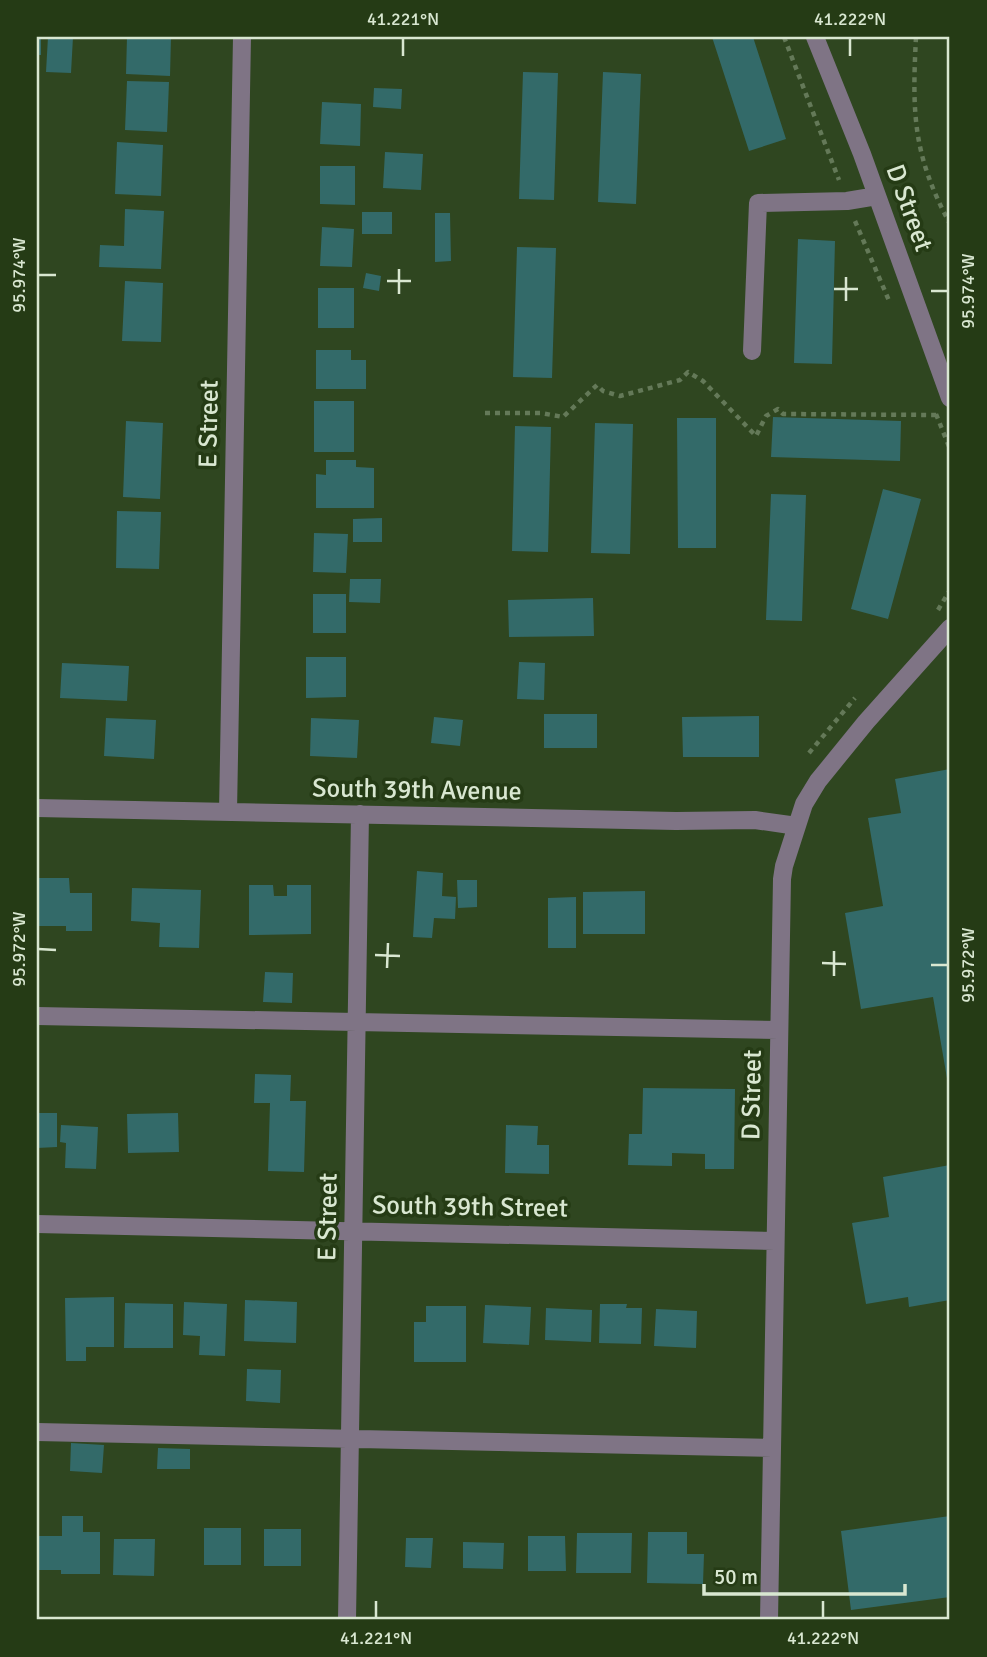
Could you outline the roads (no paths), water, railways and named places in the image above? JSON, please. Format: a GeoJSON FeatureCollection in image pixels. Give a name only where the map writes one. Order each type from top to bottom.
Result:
{"type":"FeatureCollection","features":[{"type":"Feature","properties":{"kind":"street","name":"E Street"},"geometry":{"type":"LineString","coordinates":[[228,812],[242,37]]}},
{"type":"Feature","properties":{"kind":"street","name":"D Street"},"geometry":{"type":"LineString","coordinates":[[815,37],[877,195],[950,398]]}},
{"type":"Feature","properties":{"kind":"street"},"geometry":{"type":"LineString","coordinates":[[752,351],[758,203],[847,201],[877,195]]}},
{"type":"Feature","properties":{"kind":"street","name":"D Street"},"geometry":{"type":"LineString","coordinates":[[769,1620],[782,879],[804,804],[831,763],[950,628]]}},
{"type":"Feature","properties":{"kind":"street","name":"South 39th Avenue"},"geometry":{"type":"LineString","coordinates":[[37,808],[662,821],[755,820],[797,827]]}},
{"type":"Feature","properties":{"kind":"street","name":"E Street"},"geometry":{"type":"LineString","coordinates":[[347,1620],[360,814]]}},
{"type":"Feature","properties":{"kind":"street"},"geometry":{"type":"LineString","coordinates":[[37,1016],[779,1030]]}},
{"type":"Feature","properties":{"kind":"street","name":"South 39th Street"},"geometry":{"type":"LineString","coordinates":[[37,1224],[775,1241]]}},
{"type":"Feature","properties":{"kind":"street"},"geometry":{"type":"LineString","coordinates":[[37,1432],[772,1448]]}}]}
